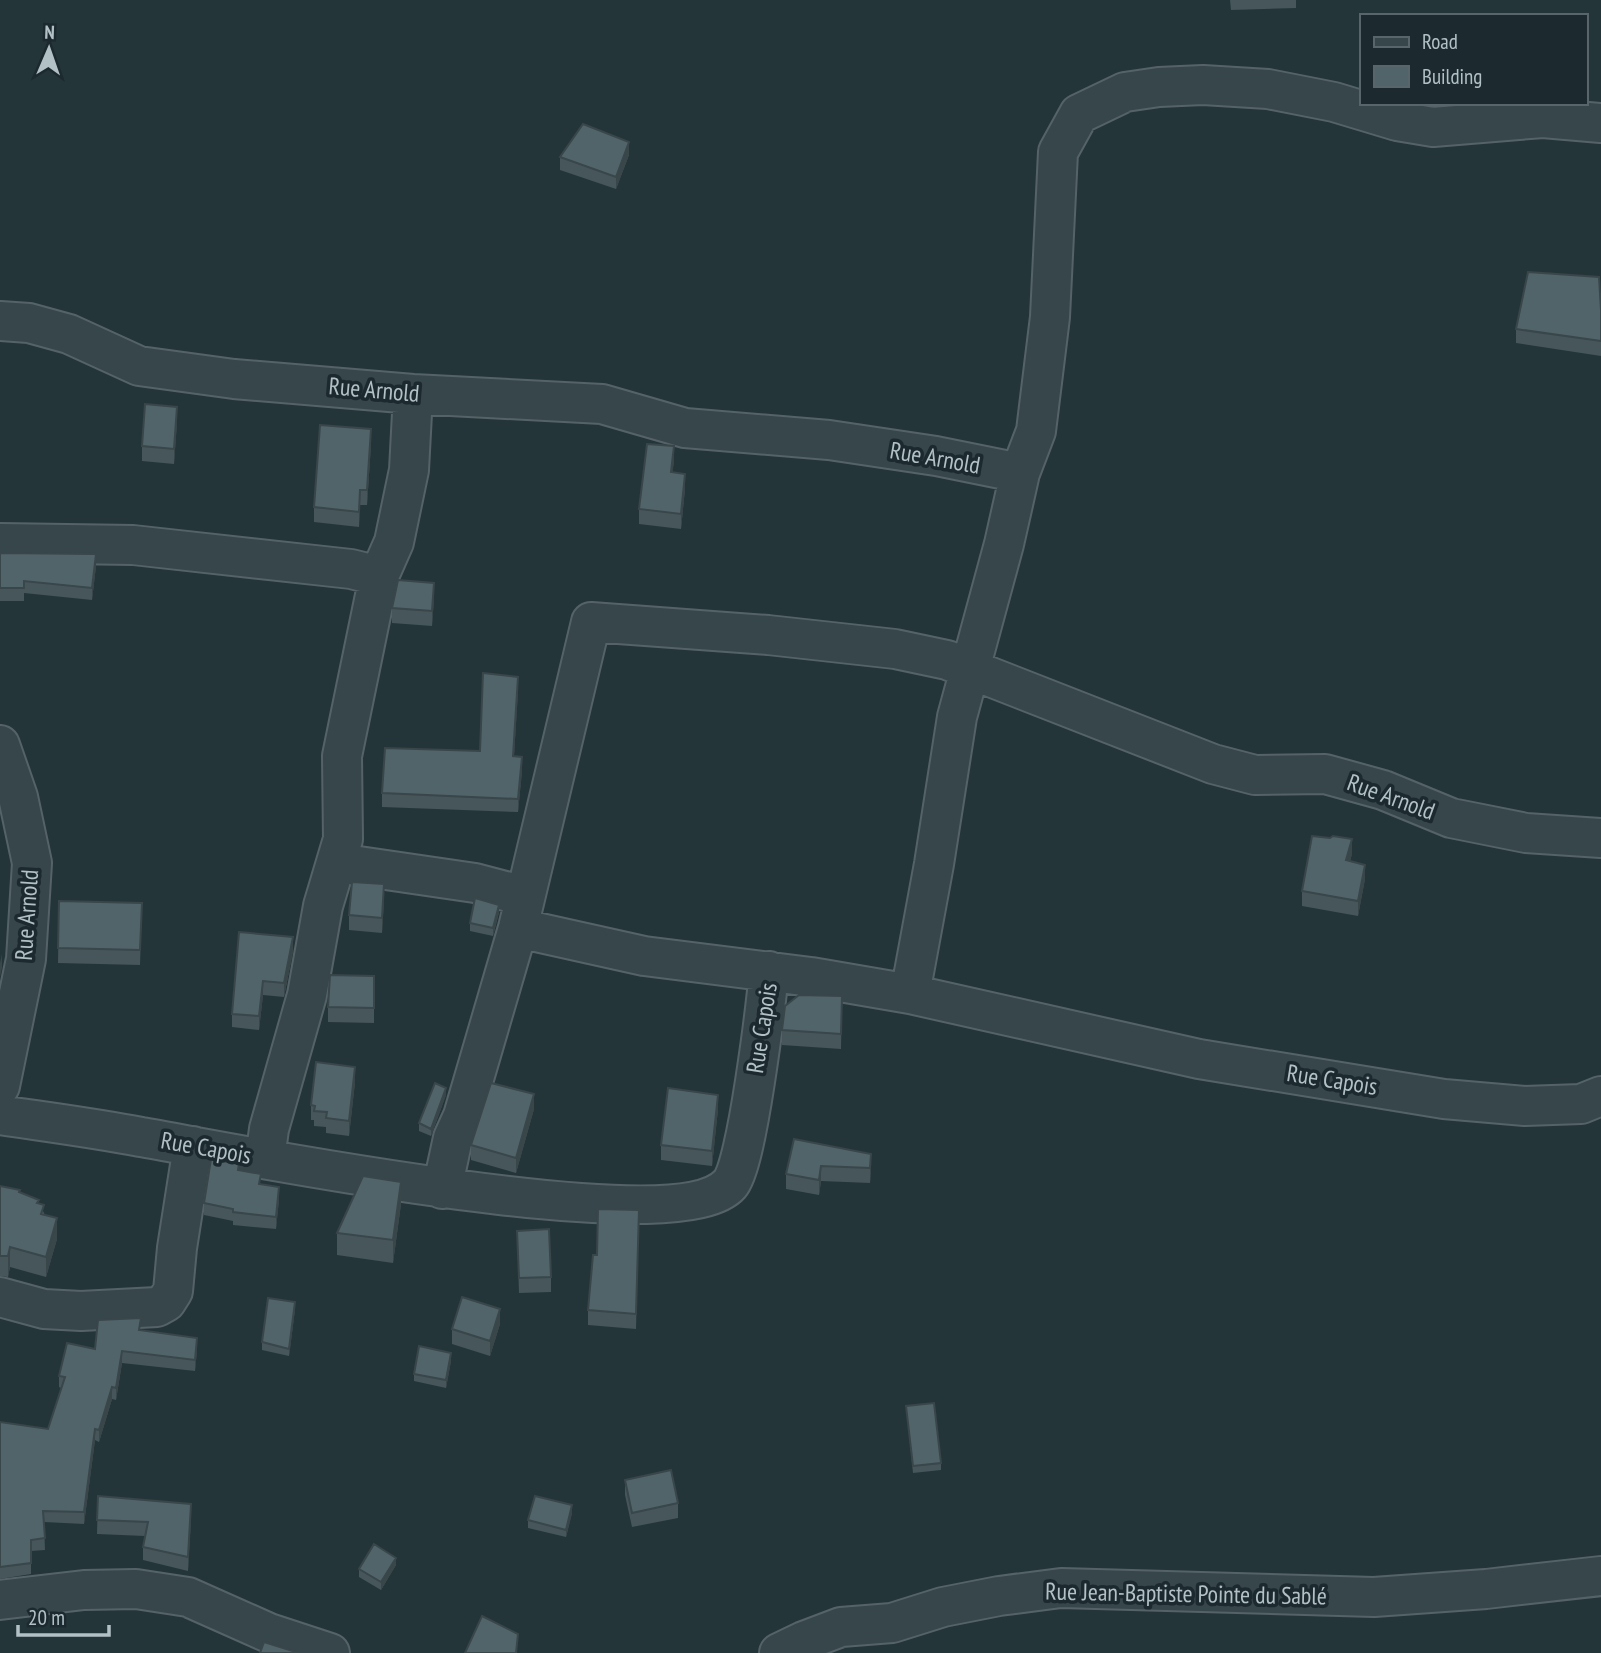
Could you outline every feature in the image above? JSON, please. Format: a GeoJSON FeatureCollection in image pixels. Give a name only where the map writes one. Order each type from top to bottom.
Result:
{"type":"FeatureCollection","features":[{"type":"Feature","properties":{"kind":"street"},"geometry":{"type":"LineString","coordinates":[[910,994],[957,717],[1004,544],[1020,473],[1036,431],[1051,317],[1058,152],[1080,114],[1125,92],[1203,85],[1268,89],[1334,102],[1397,121],[1433,127],[1543,118],[1601,123]]}},
{"type":"Feature","properties":{"kind":"street","name":"Rue Arnold"},"geometry":{"type":"LineString","coordinates":[[0,321],[29,323],[69,334],[139,366],[234,379],[413,394],[602,404],[685,428],[830,440],[1020,473]]}},
{"type":"Feature","properties":{"kind":"street"},"geometry":{"type":"LineString","coordinates":[[265,1159],[270,1129],[307,995],[323,906],[343,839],[342,756],[379,576],[394,542],[409,470],[413,394]]}},
{"type":"Feature","properties":{"kind":"street"},"geometry":{"type":"LineString","coordinates":[[0,543],[133,545],[351,569],[379,576]]}},
{"type":"Feature","properties":{"kind":"street","name":"Rue Arnold"},"geometry":{"type":"LineString","coordinates":[[521,912],[591,622],[768,635],[895,649],[947,660],[1223,767],[1255,775],[1325,774],[1383,790],[1451,818],[1526,833],[1601,838]]}},
{"type":"Feature","properties":{"kind":"street","name":"Rue Arnold"},"geometry":{"type":"LineString","coordinates":[[0,745],[18,797],[32,863],[26,960],[0,1086]]}},
{"type":"Feature","properties":{"kind":"street"},"geometry":{"type":"LineString","coordinates":[[338,863],[475,883],[521,912],[644,956],[769,971]]}},
{"type":"Feature","properties":{"kind":"street"},"geometry":{"type":"LineString","coordinates":[[442,1189],[453,1138],[463,1116],[521,912]]}},
{"type":"Feature","properties":{"kind":"street","name":"Rue Capois"},"geometry":{"type":"LineString","coordinates":[[0,1115],[442,1189],[555,1202],[662,1203],[706,1198],[731,1184],[740,1159],[765,1016],[769,971],[910,994],[1199,1059],[1444,1099],[1525,1106],[1581,1104],[1601,1096]]}},
{"type":"Feature","properties":{"kind":"street"},"geometry":{"type":"LineString","coordinates":[[0,1297],[44,1309],[81,1311],[157,1307],[166,1302],[173,1291],[193,1146]]}},
{"type":"Feature","properties":{"kind":"street","name":"Rue Jean-Baptiste Pointe du Sablé"},"geometry":{"type":"LineString","coordinates":[[779,1653],[841,1628],[892,1623],[999,1596],[1061,1588],[1374,1597],[1486,1589],[1601,1576]]}},
{"type":"Feature","properties":{"kind":"street"},"geometry":{"type":"LineString","coordinates":[[0,1600],[84,1590],[136,1589],[188,1597],[268,1633],[330,1653]]}},
{"type":"Feature","properties":{"kind":"building"},"geometry":{"type":"Polygon","coordinates":[[[583,124],[629,142],[616,177],[560,157],[583,124]]]}},
{"type":"Feature","properties":{"kind":"building"},"geometry":{"type":"Polygon","coordinates":[[[1528,272],[1599,277],[1601,341],[1516,329],[1528,272]]]}},
{"type":"Feature","properties":{"kind":"building"},"geometry":{"type":"Polygon","coordinates":[[[145,404],[177,407],[174,449],[142,446],[145,404]]]}},
{"type":"Feature","properties":{"kind":"building"},"geometry":{"type":"Polygon","coordinates":[[[320,425],[371,429],[367,490],[360,490],[359,512],[314,507],[320,425]]]}},
{"type":"Feature","properties":{"kind":"building"},"geometry":{"type":"Polygon","coordinates":[[[647,444],[674,446],[671,472],[685,474],[681,514],[639,509],[647,444]]]}},
{"type":"Feature","properties":{"kind":"building"},"geometry":{"type":"Polygon","coordinates":[[[0,553],[96,554],[92,588],[24,581],[24,588],[0,588],[0,553]]]}},
{"type":"Feature","properties":{"kind":"building"},"geometry":{"type":"Polygon","coordinates":[[[398,580],[434,583],[432,611],[392,608],[398,580]]]}},
{"type":"Feature","properties":{"kind":"building"},"geometry":{"type":"Polygon","coordinates":[[[483,673],[518,677],[513,756],[522,757],[518,799],[382,793],[385,748],[480,751],[483,673]]]}},
{"type":"Feature","properties":{"kind":"building"},"geometry":{"type":"Polygon","coordinates":[[[1312,836],[1352,839],[1346,860],[1365,865],[1358,901],[1302,891],[1312,836]]]}},
{"type":"Feature","properties":{"kind":"building"},"geometry":{"type":"Polygon","coordinates":[[[352,882],[384,884],[382,918],[349,915],[352,882]]]}},
{"type":"Feature","properties":{"kind":"building"},"geometry":{"type":"Polygon","coordinates":[[[475,898],[499,905],[493,928],[470,923],[475,898]]]}},
{"type":"Feature","properties":{"kind":"building"},"geometry":{"type":"Polygon","coordinates":[[[59,901],[142,903],[140,950],[58,948],[59,901]]]}},
{"type":"Feature","properties":{"kind":"building"},"geometry":{"type":"Polygon","coordinates":[[[239,932],[293,937],[284,983],[263,981],[259,1016],[232,1014],[239,932]]]}},
{"type":"Feature","properties":{"kind":"building"},"geometry":{"type":"Polygon","coordinates":[[[330,975],[374,976],[374,1008],[328,1007],[330,975]]]}},
{"type":"Feature","properties":{"kind":"building"},"geometry":{"type":"Polygon","coordinates":[[[799,995],[842,996],[841,1034],[782,1030],[785,1006],[799,995]]]}},
{"type":"Feature","properties":{"kind":"building"},"geometry":{"type":"Polygon","coordinates":[[[316,1062],[355,1067],[349,1121],[326,1118],[327,1112],[314,1111],[315,1106],[311,1105],[316,1062]]]}},
{"type":"Feature","properties":{"kind":"building"},"geometry":{"type":"Polygon","coordinates":[[[435,1083],[446,1088],[431,1129],[419,1123],[435,1083]]]}},
{"type":"Feature","properties":{"kind":"building"},"geometry":{"type":"Polygon","coordinates":[[[491,1083],[534,1094],[516,1158],[471,1145],[491,1083]]]}},
{"type":"Feature","properties":{"kind":"building"},"geometry":{"type":"Polygon","coordinates":[[[668,1088],[718,1095],[712,1151],[661,1145],[668,1088]]]}},
{"type":"Feature","properties":{"kind":"building"},"geometry":{"type":"Polygon","coordinates":[[[794,1139],[871,1154],[870,1168],[821,1166],[819,1180],[786,1174],[794,1139]]]}},
{"type":"Feature","properties":{"kind":"building"},"geometry":{"type":"Polygon","coordinates":[[[211,1159],[239,1164],[238,1170],[261,1174],[259,1184],[279,1187],[276,1217],[233,1212],[233,1209],[204,1203],[211,1159]]]}},
{"type":"Feature","properties":{"kind":"building"},"geometry":{"type":"Polygon","coordinates":[[[363,1176],[401,1182],[393,1240],[337,1233],[363,1176]]]}},
{"type":"Feature","properties":{"kind":"building"},"geometry":{"type":"Polygon","coordinates":[[[0,1186],[20,1190],[19,1192],[39,1200],[37,1203],[44,1205],[41,1214],[57,1218],[46,1257],[10,1247],[8,1256],[0,1256],[0,1186]]]}},
{"type":"Feature","properties":{"kind":"building"},"geometry":{"type":"Polygon","coordinates":[[[598,1209],[639,1210],[636,1314],[588,1310],[593,1255],[597,1255],[598,1209]]]}},
{"type":"Feature","properties":{"kind":"building"},"geometry":{"type":"Polygon","coordinates":[[[549,1229],[551,1277],[519,1278],[517,1231],[549,1229]]]}},
{"type":"Feature","properties":{"kind":"building"},"geometry":{"type":"Polygon","coordinates":[[[462,1297],[500,1309],[490,1341],[452,1329],[462,1297]]]}},
{"type":"Feature","properties":{"kind":"building"},"geometry":{"type":"Polygon","coordinates":[[[268,1298],[295,1302],[289,1349],[262,1342],[268,1298]]]}},
{"type":"Feature","properties":{"kind":"building"},"geometry":{"type":"Polygon","coordinates":[[[141,1318],[139,1330],[197,1338],[195,1360],[122,1351],[116,1388],[112,1387],[99,1430],[95,1429],[84,1512],[43,1511],[45,1538],[31,1540],[31,1563],[0,1567],[0,1422],[48,1429],[65,1377],[59,1376],[67,1343],[95,1349],[98,1320],[141,1318]]]}},
{"type":"Feature","properties":{"kind":"building"},"geometry":{"type":"Polygon","coordinates":[[[419,1346],[451,1353],[446,1380],[414,1374],[419,1346]]]}},
{"type":"Feature","properties":{"kind":"building"},"geometry":{"type":"Polygon","coordinates":[[[934,1403],[941,1463],[913,1466],[906,1406],[934,1403]]]}},
{"type":"Feature","properties":{"kind":"building"},"geometry":{"type":"Polygon","coordinates":[[[671,1470],[678,1503],[632,1513],[625,1480],[671,1470]]]}},
{"type":"Feature","properties":{"kind":"building"},"geometry":{"type":"Polygon","coordinates":[[[98,1496],[191,1504],[188,1557],[143,1547],[148,1522],[97,1520],[98,1496]]]}},
{"type":"Feature","properties":{"kind":"building"},"geometry":{"type":"Polygon","coordinates":[[[535,1496],[572,1505],[566,1530],[528,1520],[535,1496]]]}},
{"type":"Feature","properties":{"kind":"building"},"geometry":{"type":"Polygon","coordinates":[[[374,1544],[396,1558],[381,1582],[359,1569],[374,1544]]]}},
{"type":"Feature","properties":{"kind":"building"},"geometry":{"type":"Polygon","coordinates":[[[482,1616],[518,1634],[516,1653],[465,1653],[482,1616]]]}},
{"type":"Feature","properties":{"kind":"building"},"geometry":{"type":"Polygon","coordinates":[[[264,1642],[299,1653],[260,1653],[264,1642]]]}}]}
